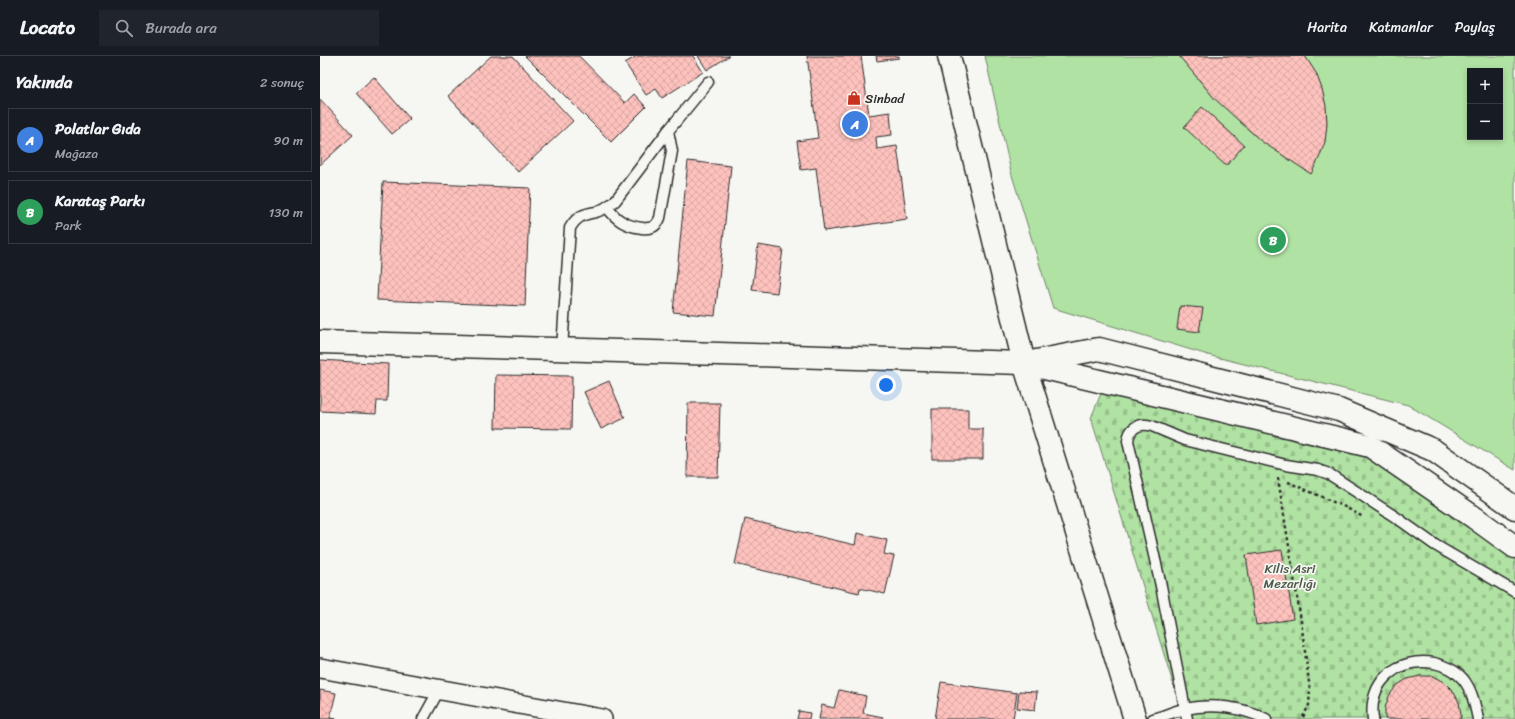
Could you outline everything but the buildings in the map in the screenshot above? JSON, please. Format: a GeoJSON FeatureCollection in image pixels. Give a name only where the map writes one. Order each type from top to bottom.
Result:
{"type":"FeatureCollection","features":[{"type":"Feature","properties":{"kind":"street"},"geometry":{"type":"LineString","coordinates":[[949,56],[1024,363],[1135,719]]}},
{"type":"Feature","properties":{"kind":"street"},"geometry":{"type":"LineString","coordinates":[[320,342],[1024,363],[1370,446],[1515,547]]}},
{"type":"Feature","properties":{"kind":"street"},"geometry":{"type":"LineString","coordinates":[[1024,363],[1098,349],[1339,410],[1433,450],[1515,508]]}},
{"type":"Feature","properties":{"kind":"street"},"geometry":{"type":"LineString","coordinates":[[320,668],[602,719]]}},
{"type":"Feature","properties":{"kind":"lane"},"geometry":{"type":"LineString","coordinates":[[562,349],[570,228],[579,216],[585,213],[596,212],[615,201],[708,82]]}},
{"type":"Feature","properties":{"kind":"lane"},"geometry":{"type":"LineString","coordinates":[[607,207],[616,218],[632,227],[649,228],[657,224],[660,218],[672,151],[668,132]]}},
{"type":"Feature","properties":{"kind":"lane"},"geometry":{"type":"LineString","coordinates":[[1185,714],[1161,586],[1128,441],[1131,431],[1140,425],[1146,424],[1192,441],[1286,464],[1318,470],[1329,474],[1397,518],[1435,545],[1515,592]]}},
{"type":"Feature","properties":{"kind":"lane"},"geometry":{"type":"LineString","coordinates":[[1373,719],[1373,706],[1376,690],[1385,677],[1390,672],[1404,665],[1415,662],[1427,662],[1448,668],[1463,679],[1474,703],[1478,719]]}},
{"type":"Feature","properties":{"kind":"lane"},"geometry":{"type":"LineString","coordinates":[[423,719],[439,690]]}},
{"type":"Feature","properties":{"kind":"lane"},"geometry":{"type":"LineString","coordinates":[[1153,719],[1185,714],[1199,707],[1230,708],[1247,711],[1266,719]]}},
{"type":"Feature","properties":{"kind":"path"},"geometry":{"type":"LineString","coordinates":[[1302,719],[1309,705],[1310,690],[1301,622],[1278,478],[1347,508],[1368,519]]}},
{"type":"Feature","properties":{"kind":"green space"},"geometry":{"type":"Polygon","coordinates":[[[985,56],[1515,56],[1515,470],[1408,405],[1208,355],[1053,308],[1011,172],[985,56]]]}},
{"type":"Feature","properties":{"kind":"green space","name":"Kilis Asri Mezarlığı"},"geometry":{"type":"Polygon","coordinates":[[[1108,376],[1374,448],[1515,545],[1515,719],[1184,719],[1091,418],[1108,376]]]}},
{"type":"Feature","properties":{"kind":"place","name":"Sinbad"},"geometry":{"type":"Point","coordinates":[854,98]}},
{"type":"Feature","properties":{"kind":"place","name":"Polatlar Gıda"},"geometry":{"type":"Point","coordinates":[855,124]}},
{"type":"Feature","properties":{"kind":"place","name":"Karataş Parkı"},"geometry":{"type":"Point","coordinates":[1273,240]}}]}
